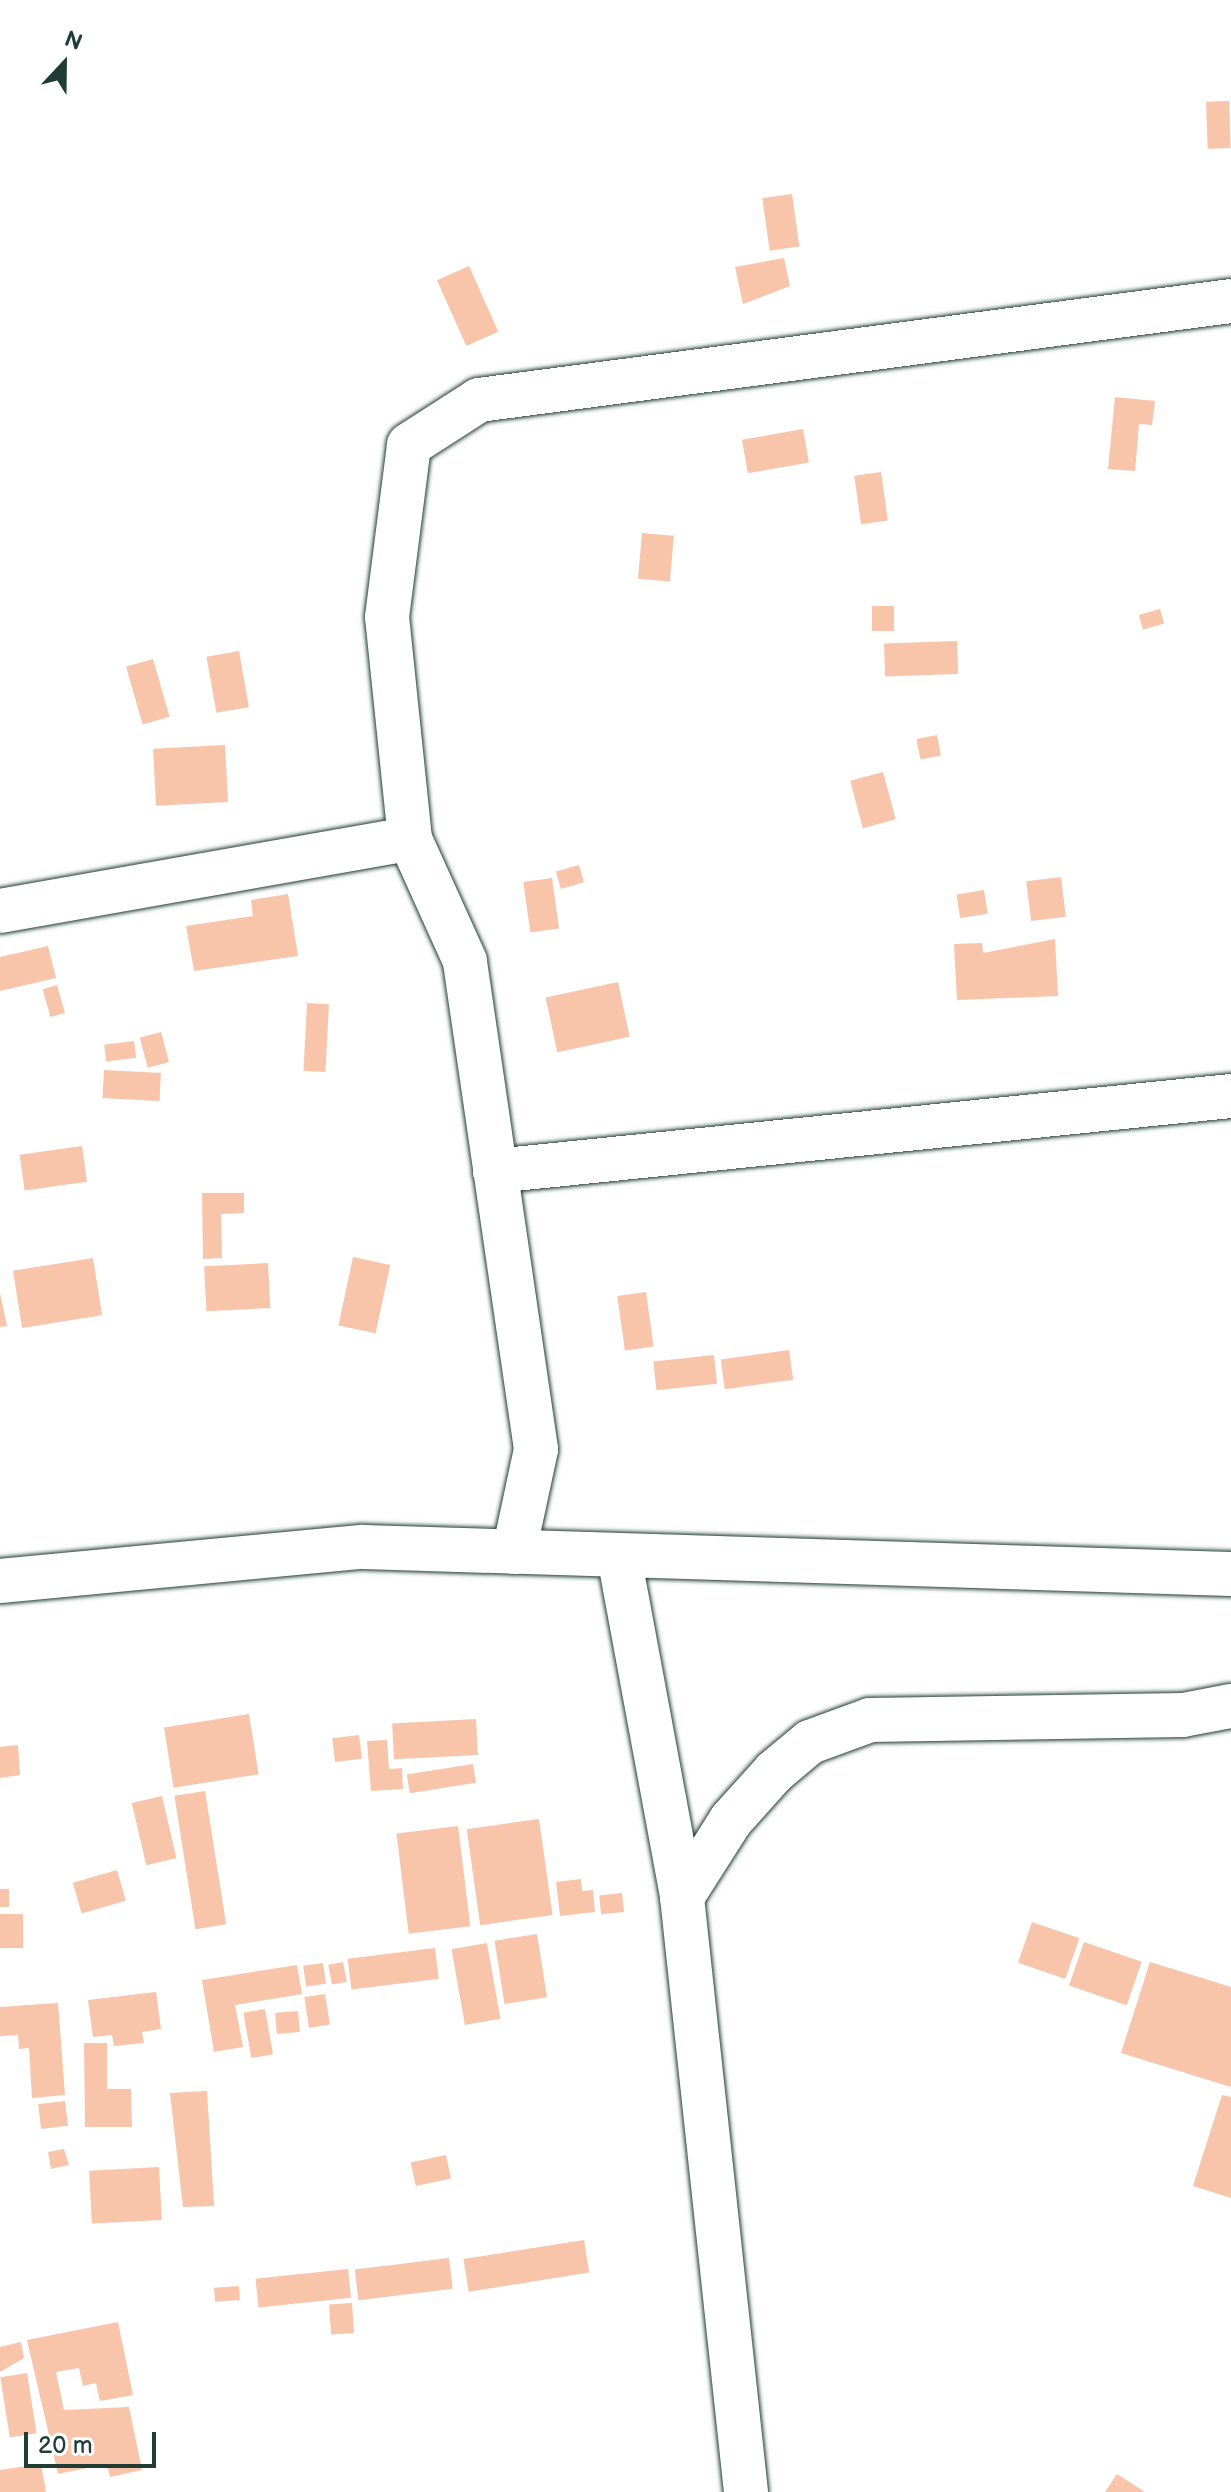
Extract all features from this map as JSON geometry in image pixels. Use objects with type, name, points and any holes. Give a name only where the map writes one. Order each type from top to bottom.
[{"type":"main road","points":[[514,1552],[536,1449],[465,961],[410,839],[387,617],[409,445],[479,400],[1231,301]]},
{"type":"main road","points":[[0,911],[410,839]]},
{"type":"main road","points":[[495,1171],[1231,1096]]},
{"type":"main road","points":[[0,1581],[363,1547],[1231,1574]]},
{"type":"main road","points":[[619,1556],[682,1897],[746,2492]]},
{"type":"main road","points":[[682,1897],[731,1820],[774,1772],[810,1742],[870,1720],[1183,1715],[1231,1706]]},
{"type":"building","points":[[1229,101],[1231,148],[1208,149],[1206,102]]},
{"type":"building","points":[[792,194],[799,246],[770,251],[762,198]]},
{"type":"building","points":[[784,258],[790,286],[743,304],[735,267]]},
{"type":"building","points":[[469,266],[498,332],[466,346],[437,280]]},
{"type":"building","points":[[1115,397],[1155,401],[1152,425],[1139,424],[1135,471],[1108,469]]},
{"type":"building","points":[[803,429],[809,462],[748,473],[742,440]]},
{"type":"building","points":[[881,472],[888,521],[861,524],[854,476]]},
{"type":"building","points":[[642,533],[674,536],[670,582],[638,579]]},
{"type":"building","points":[[872,606],[894,606],[894,631],[872,631]]},
{"type":"building","points":[[1160,609],[1164,623],[1143,629],[1139,615]]},
{"type":"building","points":[[957,641],[958,674],[885,677],[884,644]]},
{"type":"building","points":[[239,651],[249,707],[216,713],[207,657]]},
{"type":"building","points":[[153,659],[170,717],[143,724],[126,667]]},
{"type":"building","points":[[937,735],[941,756],[920,760],[916,739]]},
{"type":"building","points":[[225,745],[228,802],[156,806],[153,749]]},
{"type":"building","points":[[883,772],[896,819],[863,828],[850,781]]},
{"type":"building","points":[[579,865],[584,882],[561,889],[556,872]]},
{"type":"building","points":[[1061,877],[1066,917],[1031,921],[1026,881]]},
{"type":"building","points":[[552,878],[559,929],[530,933],[523,882]]},
{"type":"building","points":[[984,890],[988,914],[960,918],[956,894]]},
{"type":"building","points":[[288,894],[298,956],[194,971],[186,926],[253,916],[251,900]]},
{"type":"building","points":[[1055,939],[1058,996],[957,1000],[954,944],[982,943],[983,953]]},
{"type":"building","points":[[48,946],[56,978],[0,991],[0,957]]},
{"type":"building","points":[[618,982],[630,1037],[557,1052],[546,997]]},
{"type":"building","points":[[57,985],[65,1013],[51,1017],[43,989]]},
{"type":"building","points":[[307,1003],[329,1004],[325,1072],[303,1071]]},
{"type":"building","points":[[161,1032],[169,1062],[148,1068],[140,1038]]},
{"type":"building","points":[[134,1041],[136,1058],[106,1062],[104,1045]]},
{"type":"building","points":[[104,1070],[161,1073],[159,1101],[103,1098]]},
{"type":"building","points":[[82,1146],[87,1182],[25,1190],[20,1155]]},
{"type":"building","points":[[202,1193],[244,1193],[244,1213],[221,1214],[222,1258],[203,1259]]},
{"type":"building","points":[[353,1257],[390,1265],[376,1333],[338,1325]]},
{"type":"building","points":[[93,1258],[102,1315],[22,1328],[13,1271]]},
{"type":"building","points":[[268,1263],[270,1308],[206,1311],[204,1266]]},
{"type":"building","points":[[646,1292],[654,1346],[625,1351],[617,1296]]},
{"type":"building","points":[[0,1293],[7,1326],[0,1327]]},
{"type":"building","points":[[789,1350],[793,1380],[725,1389],[721,1360]]},
{"type":"building","points":[[714,1355],[717,1384],[656,1390],[653,1361]]},
{"type":"building","points":[[249,1714],[259,1774],[174,1788],[164,1727]]},
{"type":"building","points":[[476,1719],[478,1755],[394,1759],[392,1723]]},
{"type":"building","points":[[359,1735],[362,1759],[335,1762],[332,1738]]},
{"type":"building","points":[[387,1740],[389,1769],[402,1768],[403,1789],[371,1791],[367,1741]]},
{"type":"building","points":[[18,1745],[20,1775],[0,1778],[0,1747]]},
{"type":"building","points":[[473,1764],[476,1783],[410,1793],[407,1774]]},
{"type":"building","points":[[205,1791],[226,1924],[196,1929],[174,1796]]},
{"type":"building","points":[[162,1796],[176,1858],[146,1865],[132,1803]]},
{"type":"building","points":[[539,1819],[552,1915],[480,1925],[467,1829]]},
{"type":"building","points":[[458,1826],[470,1926],[409,1934],[396,1834]]},
{"type":"building","points":[[117,1870],[126,1901],[82,1913],[73,1883]]},
{"type":"building","points":[[581,1879],[582,1891],[593,1890],[595,1912],[560,1916],[556,1882]]},
{"type":"building","points":[[0,1889],[9,1889],[9,1907],[0,1907]]},
{"type":"building","points":[[622,1893],[624,1912],[601,1914],[599,1895]]},
{"type":"building","points":[[0,1914],[23,1914],[23,1948],[0,1948]]},
{"type":"building","points":[[1032,1922],[1079,1938],[1065,1979],[1018,1963]]},
{"type":"building","points":[[537,1934],[547,1997],[505,2004],[495,1941]]},
{"type":"building","points":[[1084,1942],[1142,1962],[1127,2005],[1069,1985]]},
{"type":"building","points":[[487,1943],[500,2019],[465,2025],[452,1949]]},
{"type":"building","points":[[435,1948],[439,1979],[351,1989],[348,1959]]},
{"type":"building","points":[[343,1962],[347,1982],[332,1984],[328,1965]]},
{"type":"building","points":[[1150,1962],[1231,1987],[1231,2087],[1121,2053]]},
{"type":"building","points":[[323,1963],[326,1984],[306,1987],[303,1966]]},
{"type":"building","points":[[297,1965],[302,1994],[235,2005],[243,2047],[214,2052],[202,1980]]},
{"type":"building","points":[[156,1992],[161,2029],[142,2032],[144,2043],[114,2046],[112,2035],[93,2037],[88,2000]]},
{"type":"building","points":[[325,1994],[330,2025],[309,2028],[304,1997]]},
{"type":"building","points":[[58,2003],[65,2095],[32,2098],[29,2048],[19,2049],[18,2035],[0,2036],[0,2007]]},
{"type":"building","points":[[265,2009],[273,2054],[251,2058],[243,2013]]},
{"type":"building","points":[[298,2011],[300,2032],[277,2034],[275,2013]]},
{"type":"building","points":[[84,2043],[107,2043],[107,2089],[131,2089],[132,2127],[85,2127]]},
{"type":"building","points":[[207,2091],[214,2206],[183,2207],[170,2093]]},
{"type":"building","points":[[1222,2095],[1231,2097],[1231,2198],[1193,2186]]},
{"type":"building","points":[[65,2101],[68,2126],[41,2129],[38,2104]]},
{"type":"building","points":[[64,2149],[69,2165],[51,2169],[48,2152]]},
{"type":"building","points":[[446,2155],[451,2178],[416,2186],[411,2162]]},
{"type":"building","points":[[159,2167],[162,2220],[92,2224],[89,2171]]},
{"type":"building","points":[[584,2240],[589,2273],[469,2292],[464,2259]]},
{"type":"building","points":[[449,2258],[453,2289],[358,2300],[355,2270]]},
{"type":"building","points":[[348,2269],[351,2298],[259,2308],[256,2279]]},
{"type":"building","points":[[239,2286],[240,2300],[215,2302],[214,2288]]},
{"type":"building","points":[[352,2303],[354,2333],[331,2335],[329,2305]]},
{"type":"building","points":[[118,2322],[133,2395],[100,2401],[96,2383],[83,2386],[79,2368],[56,2372],[64,2410],[129,2407],[142,2470],[110,2477],[107,2464],[58,2474],[27,2340]]},
{"type":"building","points":[[21,2342],[24,2358],[0,2372],[0,2347]]},
{"type":"building","points":[[27,2373],[37,2433],[10,2437],[0,2377]]},
{"type":"building","points":[[41,2464],[46,2492],[0,2492],[0,2470]]},
{"type":"building","points":[[1117,2474],[1145,2492],[1105,2492]]}]
